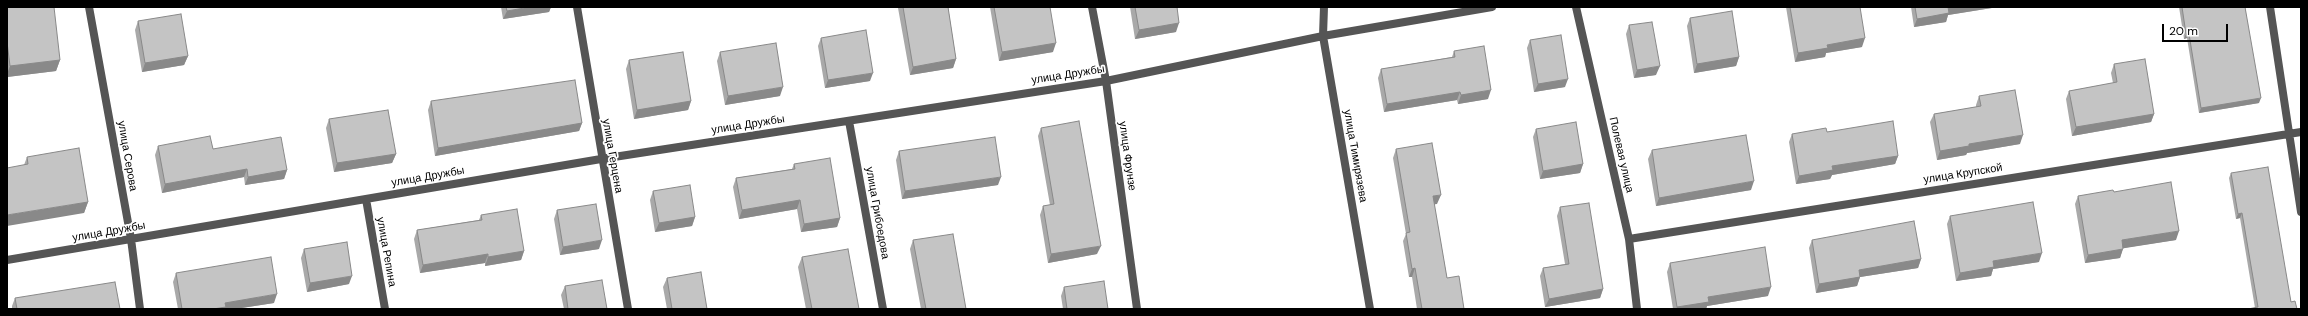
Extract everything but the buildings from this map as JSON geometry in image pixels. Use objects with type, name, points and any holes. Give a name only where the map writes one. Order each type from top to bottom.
[{"type":"street","name":"улица Серова","points":[[89,7],[131,239],[140,309]]},
{"type":"street","name":"улица Герцена","points":[[577,7],[601,159],[628,309]]},
{"type":"street","name":"улица Фрунзе","points":[[1092,7],[1106,81],[1137,309]]},
{"type":"street","name":"улица Тимирязева","points":[[1324,7],[1323,36],[1370,309]]},
{"type":"street","name":"улица Дружбы","points":[[7,260],[601,159],[1106,81],[1323,36],[1492,7]]},
{"type":"street","name":"Полевая улица","points":[[1576,7],[1629,240],[1637,309]]},
{"type":"street","points":[[2270,7],[2301,212]]},
{"type":"street","name":"улица Грибоедова","points":[[849,121],[883,309]]},
{"type":"street","name":"улица Крупской","points":[[1629,240],[2301,132]]},
{"type":"street","name":"улица Репина","points":[[366,199],[385,309]]}]
